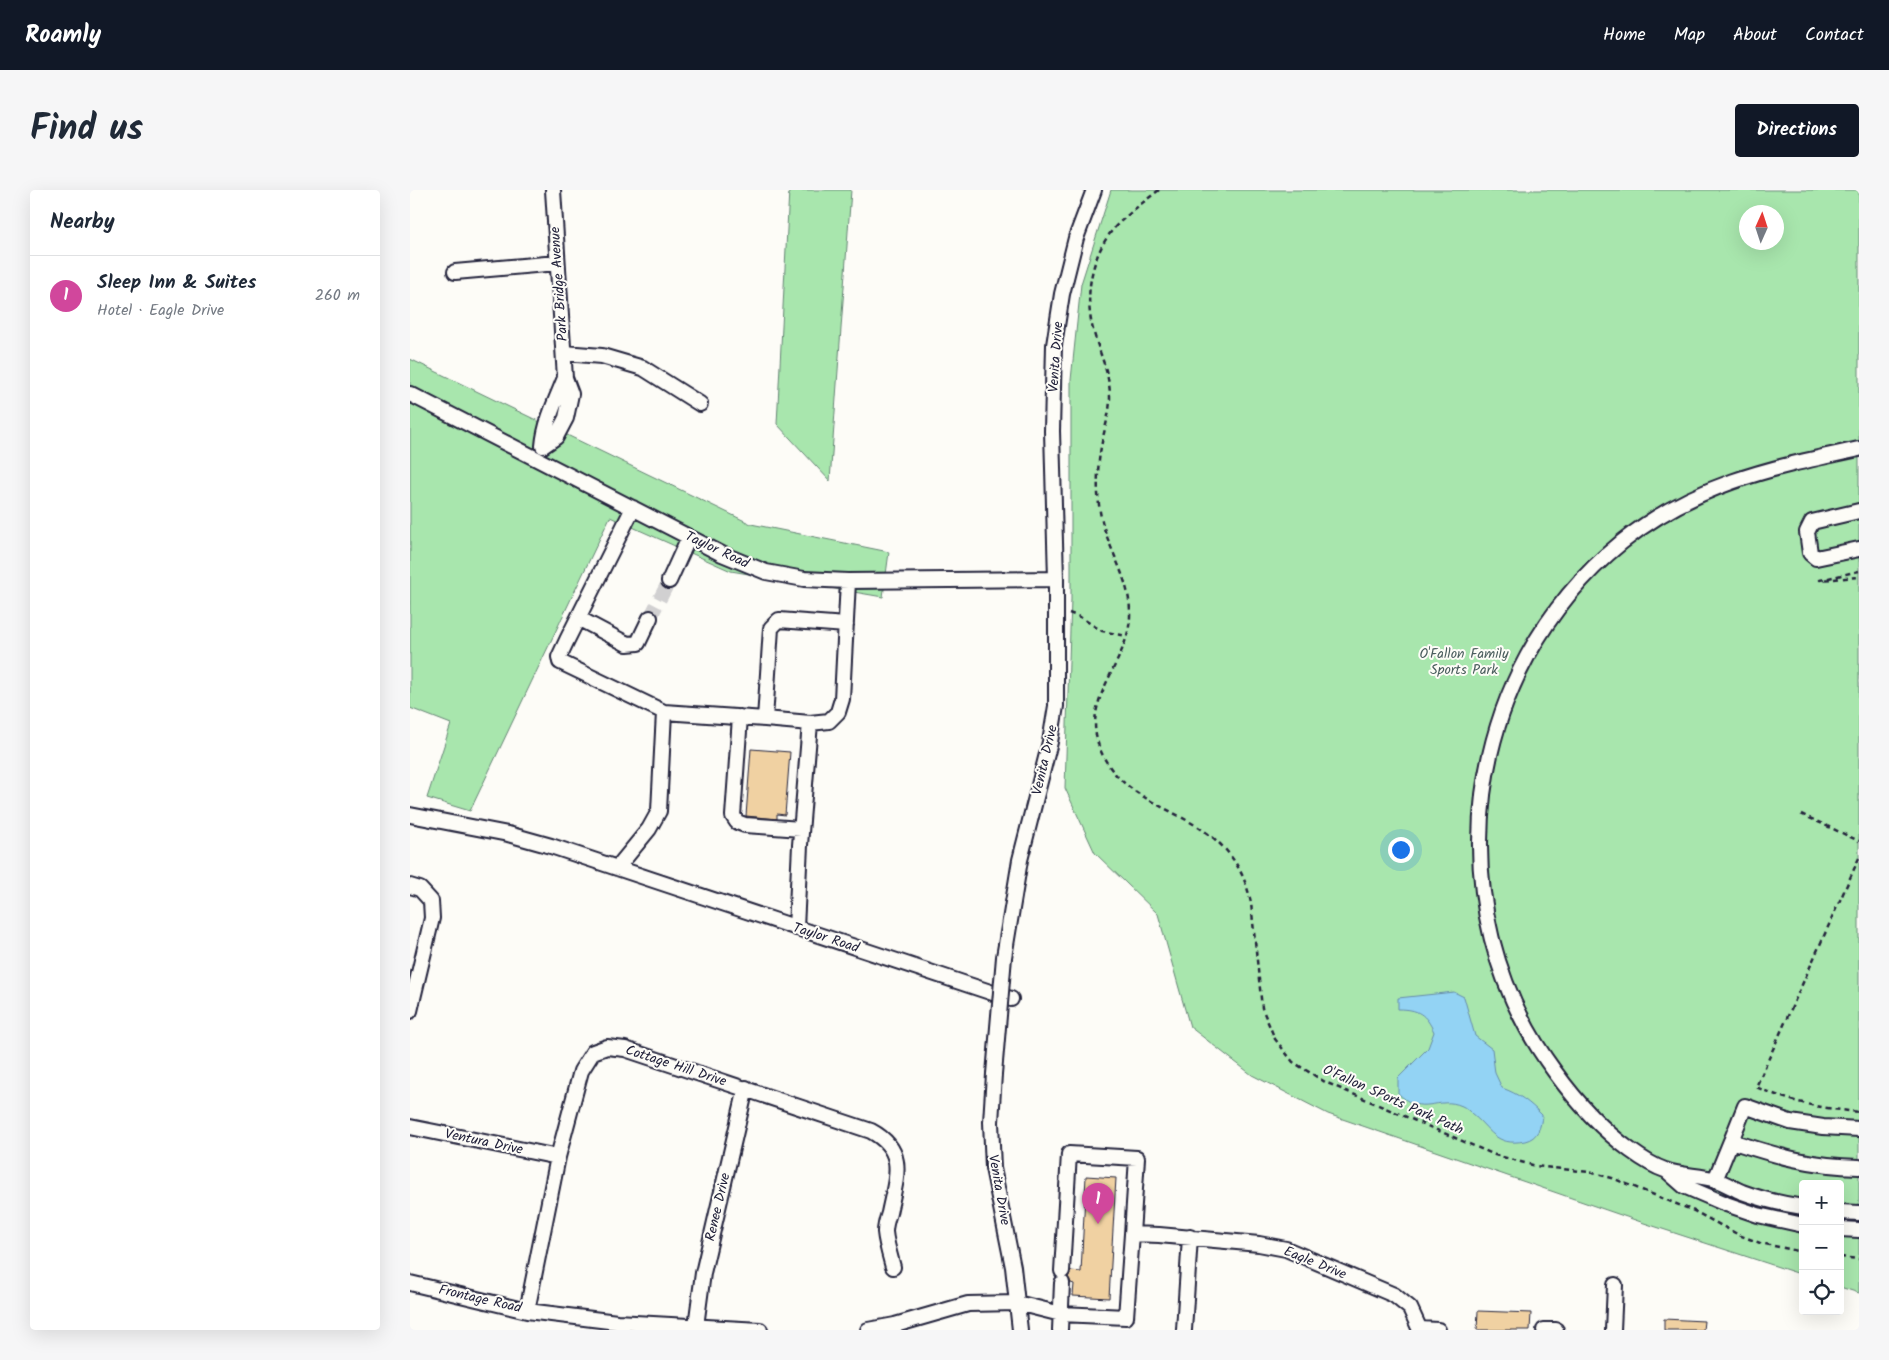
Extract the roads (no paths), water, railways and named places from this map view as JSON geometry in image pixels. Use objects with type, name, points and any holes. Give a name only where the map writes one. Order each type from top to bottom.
[{"type":"street","name":"Park Bridge Avenue","points":[[537,460],[543,446],[545,428],[565,378],[553,190]]},
{"type":"street","name":"Venita Drive","points":[[1020,1330],[1013,1266],[993,1168],[994,1074],[1004,957],[1018,869],[1050,742],[1056,706],[1056,579],[1052,431],[1054,345],[1062,294],[1076,238],[1094,190]]},
{"type":"street","points":[[455,272],[557,263]]},
{"type":"street","points":[[564,352],[602,356],[643,368],[700,404]]},
{"type":"street","name":"Taylor Road","points":[[410,394],[722,554],[766,572],[804,579],[848,581],[1056,579]]},
{"type":"street","points":[[1799,1224],[1758,1215],[1684,1186],[1666,1170],[1630,1150],[1610,1134],[1567,1088],[1548,1063],[1531,1037],[1512,1001],[1493,947],[1482,888],[1481,804],[1491,748],[1500,715],[1514,683],[1547,623],[1572,591],[1592,570],[1621,543],[1651,520],[1684,501],[1717,486],[1751,474],[1859,449]]},
{"type":"street","points":[[633,508],[559,657],[560,662],[664,712],[810,723],[829,721],[838,712],[842,699],[848,581]]},
{"type":"street","points":[[1859,511],[1812,522],[1807,532],[1810,553],[1816,558],[1859,550]]},
{"type":"street","points":[[669,581],[688,537]]},
{"type":"street","points":[[578,618],[627,644],[638,643],[650,618]]},
{"type":"street","points":[[765,719],[770,628],[774,623],[779,620],[846,625]]},
{"type":"street","points":[[616,868],[649,830],[659,811],[664,712]]},
{"type":"street","points":[[740,717],[733,816],[737,822],[745,825],[801,829]]},
{"type":"street","points":[[796,928],[801,829],[810,723]]},
{"type":"street","name":"Taylor Road","points":[[410,815],[508,834],[550,846],[1011,999]]},
{"type":"street","points":[[410,886],[420,889],[432,901],[432,918],[410,1011]]},
{"type":"street","name":"Cottage Hill Drive","points":[[527,1310],[558,1157],[581,1071],[593,1052],[608,1047],[625,1049],[746,1088],[871,1131],[881,1137],[891,1147],[896,1158],[897,1171],[885,1231],[893,1266]]},
{"type":"street","name":"Renee Drive","points":[[696,1326],[703,1273],[746,1088]]},
{"type":"street","points":[[1715,1180],[1745,1106],[1790,1122],[1823,1127],[1859,1129]]},
{"type":"street","name":"Ventura Drive","points":[[410,1127],[558,1157]]},
{"type":"street","points":[[1731,1142],[1783,1158],[1814,1164],[1859,1167]]},
{"type":"street","points":[[868,1330],[894,1327],[968,1304],[1018,1303],[1061,1314],[1126,1317],[1137,1158],[1069,1154],[1062,1277],[1061,1314],[1060,1330]]},
{"type":"street","points":[[1666,1170],[1715,1180],[1768,1200],[1799,1206]]},
{"type":"street","points":[[1844,1212],[1859,1213]]},
{"type":"street","points":[[1844,1229],[1859,1230]]},
{"type":"street","name":"Eagle Drive","points":[[1132,1234],[1190,1237],[1259,1244],[1286,1249],[1394,1296],[1410,1308],[1420,1330]]},
{"type":"street","points":[[1184,1330],[1190,1237]]},
{"type":"street","name":"Frontage Road","points":[[410,1283],[527,1310],[618,1322],[760,1330]]},
{"type":"street","points":[[1613,1330],[1615,1285]]},
{"type":"street","points":[[1420,1330],[1438,1330]]},
{"type":"water","points":[[1454,992],[1464,997],[1475,1036],[1492,1049],[1495,1073],[1502,1088],[1524,1099],[1542,1115],[1541,1124],[1536,1135],[1529,1140],[1515,1142],[1500,1139],[1467,1109],[1453,1103],[1415,1104],[1398,1093],[1398,1078],[1428,1048],[1434,1032],[1428,1021],[1420,1014],[1411,1010],[1398,1009],[1398,998]]},
{"type":"tunnel","points":[[650,618],[669,581]]},
{"type":"place","name":"Sleep Inn & Suites","points":[[1098,1224]]},
{"type":"park label","name":"O'Fallon Family Sports Park","points":[[1464,662]]}]
